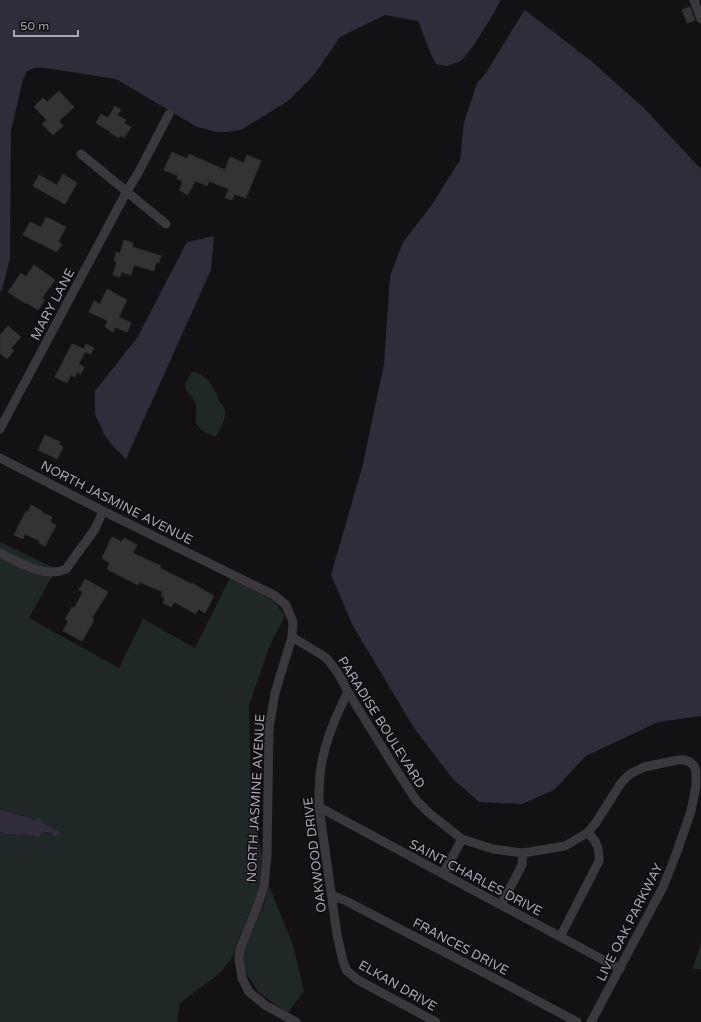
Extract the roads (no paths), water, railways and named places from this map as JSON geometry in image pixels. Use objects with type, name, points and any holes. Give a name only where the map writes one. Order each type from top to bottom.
[{"type":"street","points":[[694,0],[701,19]]},
{"type":"street","name":"MARY LANE","points":[[0,429],[169,114]]},
{"type":"street","points":[[81,154],[166,224]]},
{"type":"street","name":"NORTH JASMINE AVENUE","points":[[0,458],[103,511],[274,595],[286,605],[293,622],[292,637],[275,693],[269,729],[267,855],[264,886],[240,949],[239,966],[242,978],[249,992],[265,1005],[296,1022]]},
{"type":"street","points":[[0,553],[24,565],[44,572],[59,572],[66,569],[95,529],[103,511]]},
{"type":"street","name":"PARADISE BOULEVARD","points":[[292,637],[315,650],[328,660],[342,680],[416,800],[429,813],[462,839],[493,849],[523,853],[565,846],[587,833],[595,824],[621,783],[630,774],[644,767],[678,760],[690,762]]},
{"type":"street","name":"OAKWOOD DRIVE","points":[[347,971],[337,935],[319,807],[320,776],[323,758],[336,716],[348,692]]},
{"type":"street","name":"LIVE OAK PARKWAY","points":[[591,1022],[663,887],[675,857],[691,811],[696,786],[696,771],[690,762]]},
{"type":"street","name":"SAINT CHARLES DRIVE","points":[[319,807],[620,969]]},
{"type":"street","points":[[560,937],[599,861],[599,851],[596,843],[593,837],[587,833]]},
{"type":"street","points":[[443,874],[462,839]]},
{"type":"street","points":[[501,905],[522,865],[523,853]]},
{"type":"street","name":"FRANCES DRIVE","points":[[332,895],[499,980],[577,1022]]},
{"type":"street","name":"ELKAN DRIVE","points":[[347,971],[358,980],[436,1022]]}]
